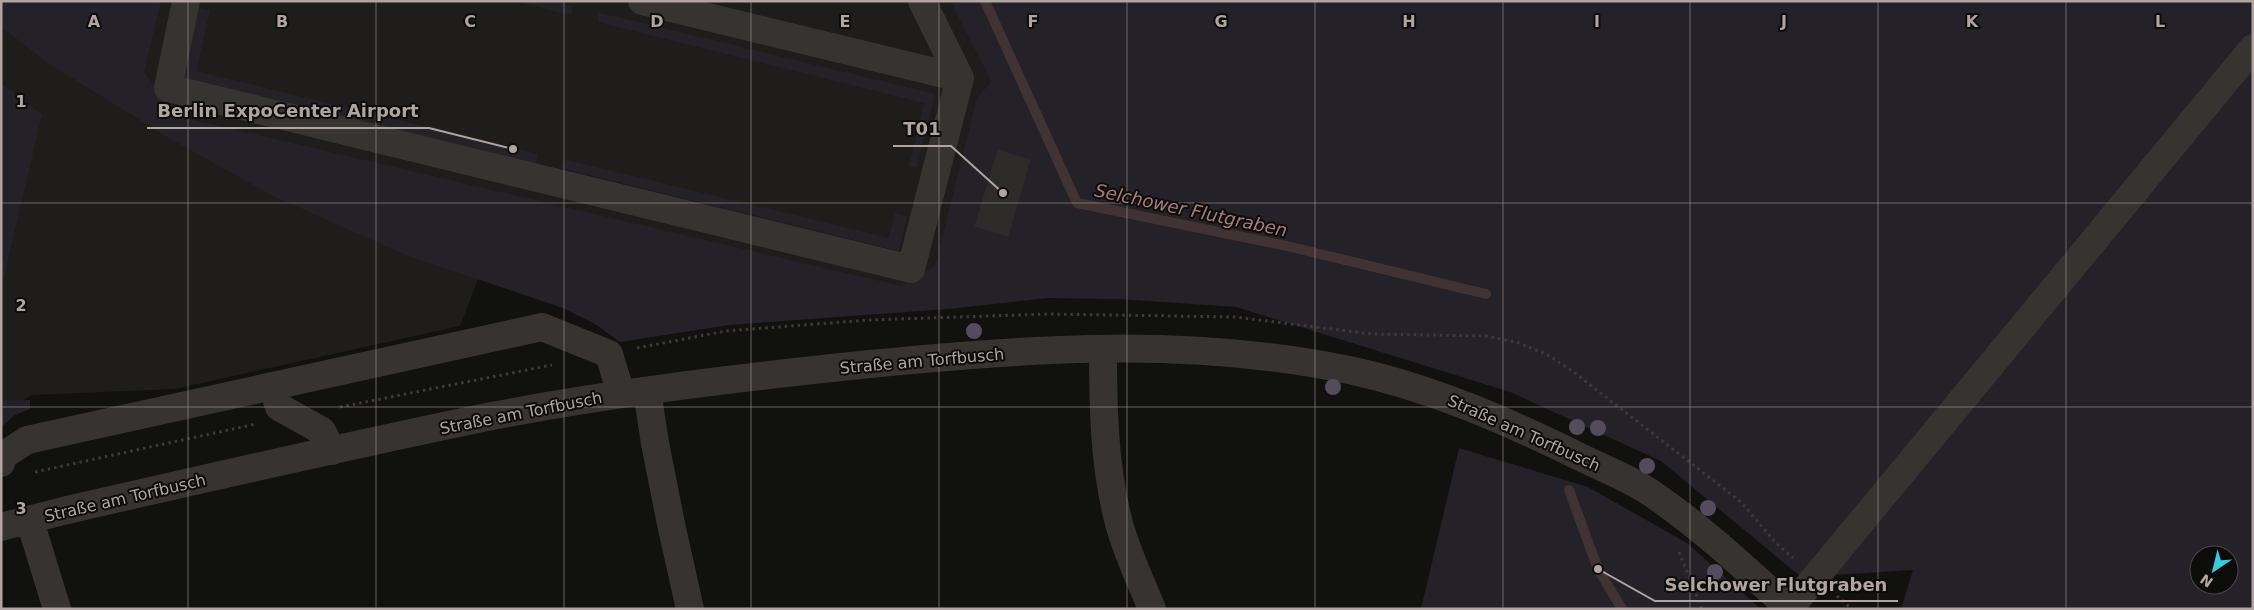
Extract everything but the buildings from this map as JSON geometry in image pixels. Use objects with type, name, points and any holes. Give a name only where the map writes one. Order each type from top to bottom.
[{"type":"street","points":[[186,1],[168,88],[911,269],[960,78],[922,1]]},
{"type":"street","points":[[642,1],[960,78]]},
{"type":"street","points":[[1790,609],[2253,48]]},
{"type":"street","points":[[1,463],[4,455],[27,440],[542,327],[609,354],[634,392],[667,506],[690,609]]},
{"type":"street","points":[[1103,348],[1106,449],[1119,525],[1128,554],[1152,609]]},
{"type":"street","name":"Straße am Torfbusch","points":[[1,527],[30,521],[66,510],[494,416],[634,392],[780,373],[929,358],[1103,348],[1218,350],[1296,360],[1352,371],[1405,385],[1458,403],[1523,429],[1646,490],[1706,534],[1790,609]]},
{"type":"street","points":[[272,386],[279,407],[322,431],[332,451]]},
{"type":"street","points":[[30,521],[57,609]]},
{"type":"shaded area","points":[[1,1],[950,1],[1059,216],[1118,299],[1048,298],[948,309],[484,263],[460,326],[175,389],[31,395],[1,414]]},
{"type":"shaded area","points":[[1,1],[161,1],[144,72],[177,116],[901,286],[935,266],[977,98],[991,82],[950,1],[2253,1],[2253,609],[1901,609],[1913,570],[1801,577],[1661,461],[1510,392],[1236,307],[1118,299],[1048,298],[948,309],[729,325],[620,342],[595,324],[563,308],[406,255],[273,196],[169,138],[51,65],[1,27]]},
{"type":"shaded area","points":[[515,1],[556,1],[573,6],[571,15]]},
{"type":"shaded area","points":[[197,8],[210,11],[196,71],[538,154],[535,165],[180,79]]},
{"type":"shaded area","points":[[597,12],[935,94],[917,168],[909,166],[924,103],[598,22]]},
{"type":"shaded area","points":[[1,83],[42,115],[1,288]]},
{"type":"shaded area","points":[[563,159],[889,238],[895,213],[907,216],[899,251],[561,168]]},
{"type":"shaded area","points":[[30,400],[30,409],[15,415],[1,427],[1,401]]},
{"type":"shaded area","points":[[1459,448],[1588,487],[1687,543],[1761,609],[1421,609]]},
{"type":"waterway","name":"Selchower Flutgraben","points":[[985,1],[1077,203],[1287,246],[1486,294]]},
{"type":"waterway","name":"Selchower Flutgraben","points":[[1569,490],[1598,569],[1622,609]]},
{"type":"place","name":"Berlin ExpoCenter Airport","points":[[513,149]]},
{"type":"place","name":"T01","points":[[1003,193]]},
{"type":"place","name":"Selchower Flutgraben","points":[[1598,569]]}]
